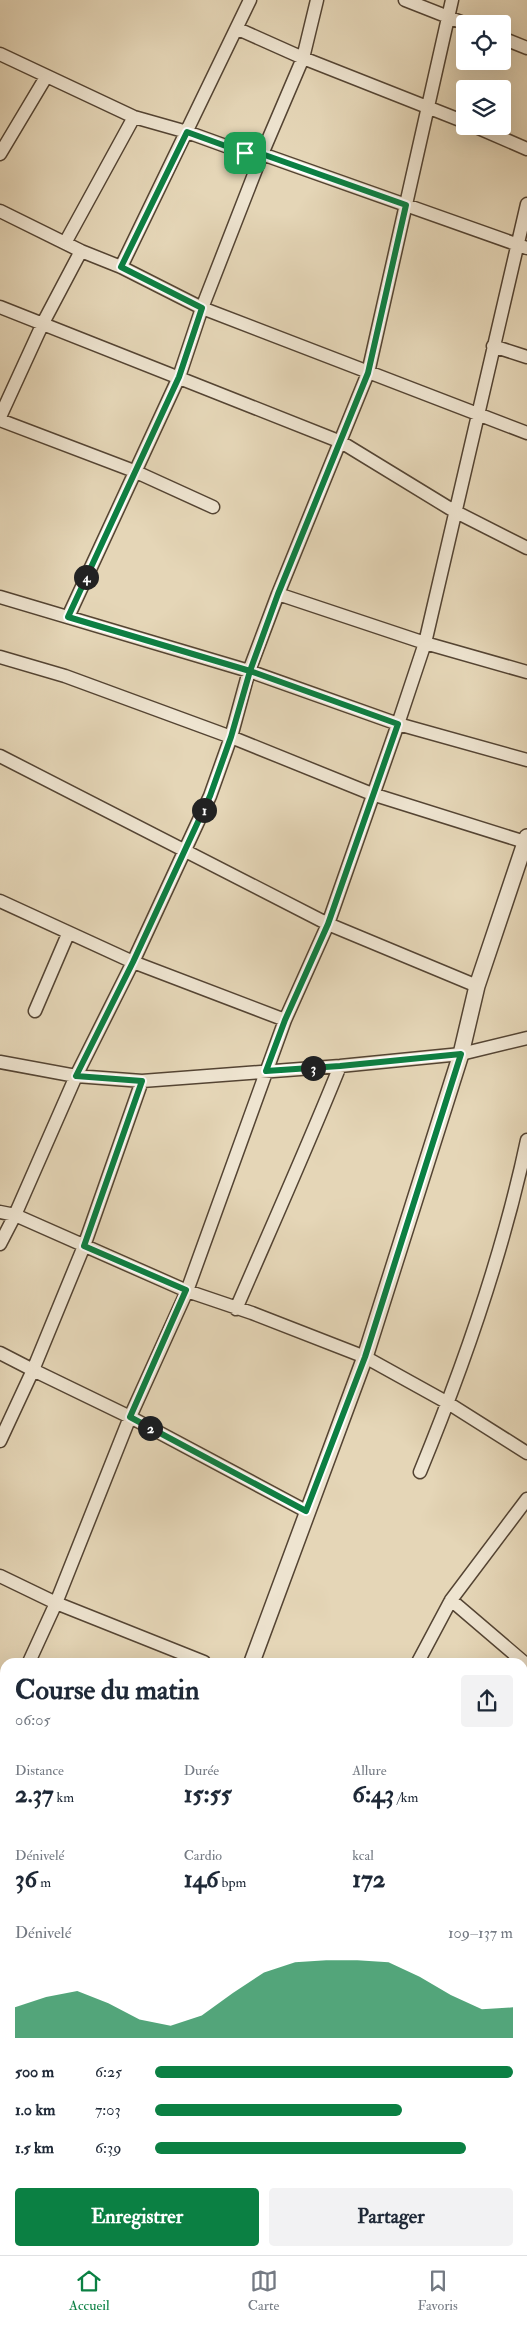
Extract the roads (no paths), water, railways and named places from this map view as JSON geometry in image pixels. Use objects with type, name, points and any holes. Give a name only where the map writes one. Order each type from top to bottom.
[{"type":"street","points":[[68,617],[179,377],[202,308],[262,154],[303,58],[317,0]]},
{"type":"street","points":[[405,0],[456,20]]},
{"type":"street","points":[[0,1244],[15,1215],[76,1076],[133,962],[210,796],[231,737],[250,671],[278,594],[368,373],[452,0]]},
{"type":"street","points":[[121,267],[238,29],[248,1]]},
{"type":"street","points":[[238,29],[303,58],[456,118]]},
{"type":"street","points":[[511,42],[527,48]]},
{"type":"street","points":[[0,54],[134,117],[187,132],[237,150],[262,154],[522,247]]},
{"type":"street","points":[[0,154],[46,77]]},
{"type":"street","points":[[65,243],[134,117]]},
{"type":"street","points":[[495,135],[527,149]]},
{"type":"street","points":[[31,1658],[56,1603],[130,1417],[186,1290],[285,1020],[328,924],[398,724],[425,643],[493,346],[522,247],[527,204]]},
{"type":"street","points":[[0,211],[81,251],[121,267],[202,308],[368,373],[478,412],[527,432]]},
{"type":"street","points":[[81,251],[43,323],[0,419],[134,471],[213,507]]},
{"type":"street","points":[[0,307],[340,442],[454,511],[527,548]]},
{"type":"street","points":[[493,346],[527,357]]},
{"type":"street","points":[[278,594],[425,643],[527,672]]},
{"type":"street","points":[[0,597],[250,671],[398,724],[527,760]]},
{"type":"street","points":[[0,657],[64,676],[231,737],[372,794],[526,839],[477,986],[461,1054],[365,1357],[306,1511],[253,1658]]},
{"type":"street","points":[[0,756],[328,924],[477,986]]},
{"type":"street","points":[[0,901],[68,934],[133,962],[285,1020]]},
{"type":"street","points":[[35,1012],[68,934]]},
{"type":"street","points":[[0,1062],[76,1076],[142,1081],[340,1066],[461,1054],[527,1038]]},
{"type":"street","points":[[236,1309],[276,1213],[312,1136],[340,1066]]},
{"type":"street","points":[[0,1441],[33,1370],[84,1246],[142,1081]]},
{"type":"street","points":[[420,1472],[448,1403],[522,1186],[527,1140]]},
{"type":"street","points":[[0,1212],[15,1215],[186,1290],[252,1313],[365,1357],[448,1403],[527,1453]]},
{"type":"street","points":[[0,1353],[130,1417],[306,1511]]},
{"type":"street","points":[[420,1658],[451,1600],[527,1499]]},
{"type":"street","points":[[0,1576],[56,1603],[194,1658]]},
{"type":"street","points":[[451,1600],[519,1658]]}]
